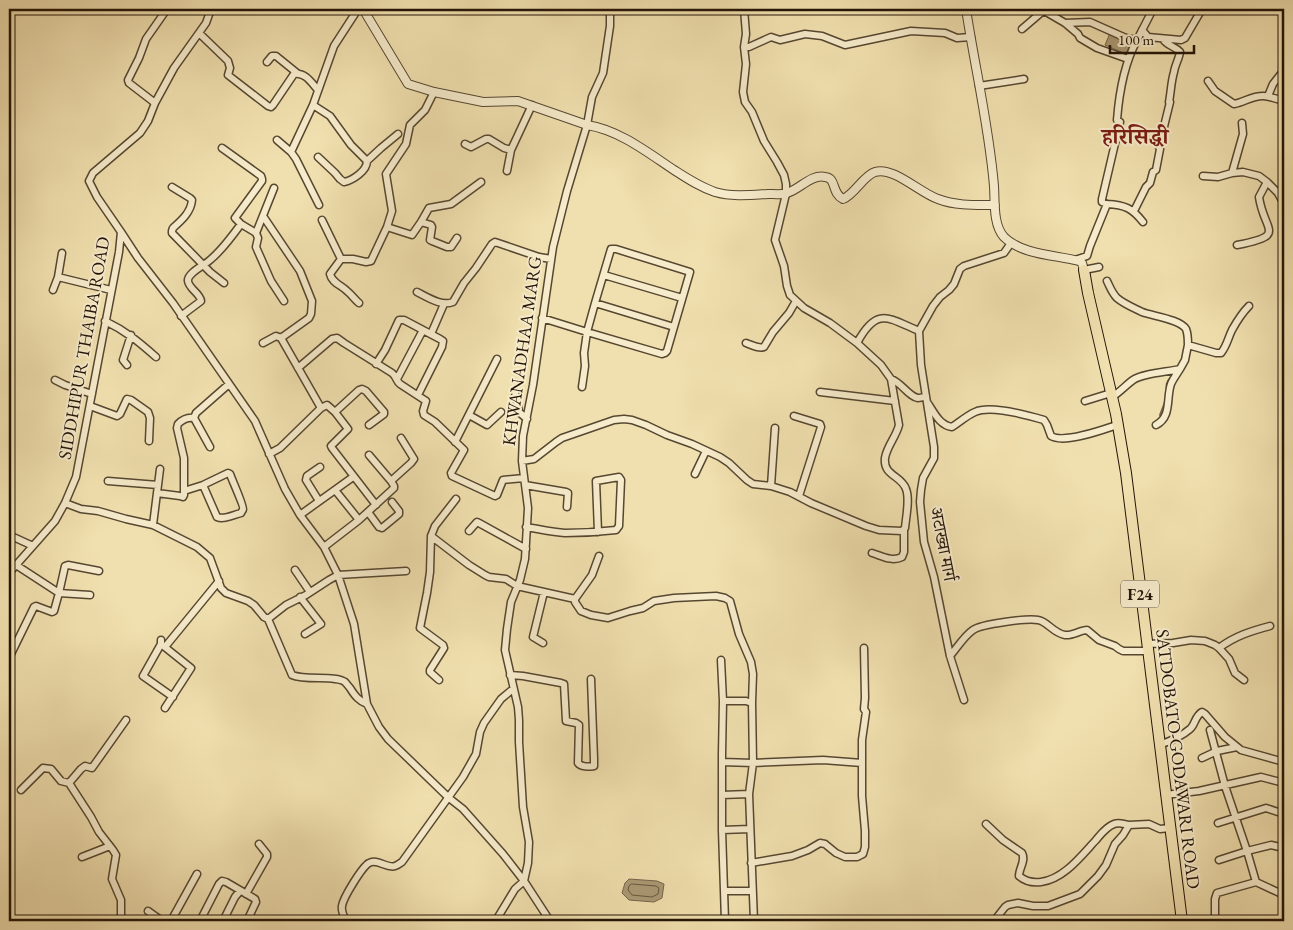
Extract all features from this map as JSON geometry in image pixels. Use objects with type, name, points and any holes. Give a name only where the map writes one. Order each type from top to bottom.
[{"type":"main road","name":"SATDOBATO-GODAWARI ROAD","points":[[1084,270],[1116,414],[1126,473],[1182,921]]},
{"type":"street","points":[[155,103],[129,83],[128,80],[146,39],[167,9]]},
{"type":"street","name":"SIDDHIPUR THAIBA ROAD","points":[[9,573],[55,521],[76,477],[119,252],[121,232],[97,197],[89,181],[93,173],[140,133],[148,121],[155,103],[174,68],[206,23],[211,9]]},
{"type":"street","points":[[291,152],[313,105],[334,46],[358,9]]},
{"type":"street","points":[[363,9],[408,84],[434,92],[483,102],[518,101],[612,132],[693,183],[716,192],[742,196],[786,194],[811,180],[823,176],[828,177],[832,181],[836,194],[840,198],[845,198],[873,172],[882,171],[893,174],[937,199],[961,205],[996,205]]},
{"type":"street","name":"KHWANADHAA MARG","points":[[524,881],[528,863],[529,842],[522,807],[518,707],[505,650],[511,602],[525,559],[526,549],[528,508],[522,461],[523,436],[533,385],[551,259],[567,191],[587,125],[592,97],[603,73],[610,26],[610,9]]},
{"type":"street","points":[[744,9],[746,64],[743,92],[745,102],[752,112],[764,141],[784,175],[786,194],[776,240],[790,295],[804,308],[857,342],[881,365],[891,378],[897,381],[911,395],[915,398],[926,399],[945,426],[952,427],[976,411],[988,409],[1044,420],[1051,436],[1056,439],[1097,432],[1117,425]]},
{"type":"street","points":[[966,9],[992,163],[997,220],[1000,231],[1011,243],[1030,251],[1080,261],[1084,270],[1099,267]]},
{"type":"street","points":[[1143,222],[1134,211],[1117,204],[1107,204],[1102,202],[1102,199],[1120,122],[1117,120],[1118,110],[1128,60],[1154,9]]},
{"type":"street","points":[[1142,30],[1148,37],[1181,40],[1185,38],[1202,9]]},
{"type":"street","points":[[1022,29],[1042,10],[1064,23],[1078,34],[1080,38],[1097,48],[1128,60]]},
{"type":"street","points":[[1064,23],[1090,22],[1126,38],[1137,40]]},
{"type":"street","points":[[744,47],[749,47],[771,36],[780,40],[805,34],[822,36],[845,45],[911,31],[945,33],[957,38],[970,37]]},
{"type":"street","points":[[199,33],[228,61],[230,68],[228,75],[271,107],[294,74],[297,73]]},
{"type":"street","points":[[1134,211],[1146,186],[1150,183],[1153,172],[1158,164],[1160,142],[1170,102],[1171,86],[1180,52],[1163,39]]},
{"type":"street","points":[[267,62],[272,56],[276,56],[297,73],[305,76],[318,90]]},
{"type":"street","points":[[1268,96],[1273,84],[1284,70]]},
{"type":"street","points":[[979,86],[1024,79]]},
{"type":"street","points":[[1208,82],[1216,91],[1234,104],[1247,98],[1260,96],[1284,100]]},
{"type":"street","points":[[341,259],[371,261],[387,227],[392,211],[386,174],[406,144],[410,125],[425,110],[434,92]]},
{"type":"street","points":[[313,105],[330,116],[351,145],[367,161]]},
{"type":"street","points":[[507,171],[511,150],[532,105]]},
{"type":"street","points":[[1232,173],[1243,134],[1242,123]]},
{"type":"street","points":[[318,157],[340,180],[347,182],[366,169],[367,161],[398,134]]},
{"type":"street","points":[[465,144],[471,147],[489,139],[511,150]]},
{"type":"street","points":[[277,140],[291,152],[319,205]]},
{"type":"street","points":[[222,148],[262,179],[235,218],[256,233],[258,238],[256,247],[271,281],[284,301]]},
{"type":"street","points":[[1203,176],[1218,177],[1232,173],[1259,176],[1278,193],[1284,204]]},
{"type":"street","points":[[387,227],[412,235],[429,208],[451,204],[481,182]]},
{"type":"street","points":[[1237,245],[1262,239],[1270,233],[1269,224],[1263,214],[1259,197],[1267,182]]},
{"type":"street","points":[[172,187],[192,200],[188,213],[173,228],[172,233],[210,272],[224,283]]},
{"type":"street","points":[[256,233],[274,188]]},
{"type":"street","points":[[1075,260],[1087,256],[1107,204]]},
{"type":"street","points":[[263,216],[300,271],[312,301],[309,318],[281,338]]},
{"type":"street","points":[[322,220],[341,259]]},
{"type":"street","points":[[421,222],[431,225],[430,240],[432,241],[450,247],[457,238]]},
{"type":"street","points":[[181,316],[201,301],[188,281],[192,274],[210,261],[241,224]]},
{"type":"street","points":[[121,232],[255,421],[285,489],[300,515],[324,547],[338,576],[354,624],[367,704],[376,722],[388,739],[448,798],[463,809],[503,854],[524,881],[550,921]]},
{"type":"street","points":[[417,292],[444,304],[450,304],[495,242],[539,257],[551,259]]},
{"type":"street","points":[[857,342],[873,321],[880,319],[896,320],[919,331],[933,306],[954,284],[960,269],[1004,252],[1011,243]]},
{"type":"street","points":[[542,318],[587,332],[662,354],[667,351],[690,272],[616,249],[611,250],[587,332],[582,387]]},
{"type":"street","points":[[53,290],[58,277],[62,253]]},
{"type":"street","points":[[341,259],[331,271],[330,277],[332,281],[347,291],[359,304]]},
{"type":"street","points":[[604,275],[682,298]]},
{"type":"street","points":[[58,277],[111,290]]},
{"type":"street","points":[[1107,281],[1111,291],[1126,304],[1143,312],[1177,323],[1183,326],[1186,331],[1188,345],[1185,360],[1171,384],[1168,408],[1164,419],[1156,425]]},
{"type":"street","points":[[746,342],[753,346],[764,347],[796,301]]},
{"type":"street","points":[[595,303],[674,327]]},
{"type":"street","points":[[431,334],[444,304]]},
{"type":"street","points":[[1188,345],[1221,353],[1239,318],[1249,306]]},
{"type":"street","points":[[376,364],[399,320],[404,320],[440,339],[443,343],[418,395]]},
{"type":"street","points":[[105,321],[131,335],[156,357]]},
{"type":"street","points":[[398,379],[422,330]]},
{"type":"street","name":"अटाख्वा मार्ग","points":[[919,331],[921,365],[934,447],[934,458],[923,478],[920,502],[924,542],[934,577],[950,656],[964,700]]},
{"type":"street","points":[[127,365],[124,362],[124,357],[131,335]]},
{"type":"street","points":[[263,343],[276,336],[281,338],[321,408]]},
{"type":"street","points":[[298,368],[335,337],[392,373],[400,384],[426,400],[423,410],[424,415],[436,422],[464,450],[451,473],[452,476],[495,496],[503,480],[524,478]]},
{"type":"street","points":[[455,442],[497,359]]},
{"type":"street","points":[[1085,401],[1118,394],[1139,376],[1180,370]]},
{"type":"street","points":[[872,553],[898,559],[902,557],[904,552],[907,493],[899,480],[889,473],[885,458],[899,425],[891,378]]},
{"type":"street","points":[[56,380],[92,394]]},
{"type":"street","points":[[194,418],[196,413],[229,384]]},
{"type":"street","points":[[335,412],[362,389],[366,391],[384,412],[384,414],[369,425]]},
{"type":"street","points":[[75,405],[78,390]]},
{"type":"street","points":[[515,392],[519,412],[527,419]]},
{"type":"street","points":[[820,392],[895,401]]},
{"type":"street","points":[[90,406],[117,416],[127,400],[131,400],[148,412],[150,418],[149,441]]},
{"type":"street","points":[[269,454],[280,448],[321,408],[327,405],[335,412],[348,430],[331,446],[376,505]]},
{"type":"street","points":[[469,415],[487,425],[501,412]]},
{"type":"street","points":[[794,416],[820,424],[821,427],[799,496]]},
{"type":"street","points":[[194,418],[210,447]]},
{"type":"street","points":[[157,493],[183,496],[184,458],[177,428],[178,424],[187,419],[194,418]]},
{"type":"street","points":[[522,461],[534,459],[562,438],[614,420],[632,420],[720,457],[753,484],[771,486],[790,492],[879,530],[904,530]]},
{"type":"street","points":[[771,486],[775,428]]},
{"type":"street","points":[[391,481],[414,459],[400,438]]},
{"type":"street","points":[[695,474],[706,451]]},
{"type":"street","points":[[324,547],[359,520],[394,488],[391,481],[369,456]]},
{"type":"street","points":[[319,501],[306,480],[307,476],[320,467]]},
{"type":"street","points":[[153,525],[160,469]]},
{"type":"street","points":[[184,491],[230,474],[244,508],[243,511],[224,518],[217,517],[203,485]]},
{"type":"street","points":[[300,515],[353,477]]},
{"type":"street","points":[[526,527],[564,532],[598,532],[616,530],[620,526],[621,480],[619,477],[597,480],[596,482],[598,532]]},
{"type":"street","points":[[108,481],[158,485]]},
{"type":"street","points":[[525,486],[568,493],[566,507]]},
{"type":"street","points":[[336,490],[359,520]]},
{"type":"street","points":[[439,680],[430,670],[444,645],[420,628],[430,572],[431,536],[435,526],[456,499]]},
{"type":"street","points":[[368,512],[379,527],[382,528],[399,514],[399,511],[392,502]]},
{"type":"street","points":[[907,502],[920,502]]},
{"type":"street","points":[[64,503],[81,509],[98,511],[153,525],[197,547],[210,558],[222,588],[226,593],[248,601],[268,619],[292,675],[336,679],[344,682],[354,696],[367,704]]},
{"type":"street","points":[[469,531],[477,522],[526,549]]},
{"type":"street","points":[[9,535],[33,546]]},
{"type":"street","points":[[431,536],[469,565],[489,577],[506,579],[517,586],[575,599]]},
{"type":"street","points":[[575,599],[592,575],[599,556]]},
{"type":"street","points":[[9,658],[34,607],[53,612],[64,566],[68,564],[99,571]]},
{"type":"street","points":[[16,565],[59,593],[90,595]]},
{"type":"street","points":[[295,570],[310,592]]},
{"type":"street","points":[[268,619],[286,605],[338,576],[406,570]]},
{"type":"street","points":[[173,697],[143,676],[162,644],[219,581]]},
{"type":"street","points":[[543,643],[534,639],[533,635],[544,592]]},
{"type":"street","points":[[575,599],[581,611],[608,618],[643,608],[654,601],[692,596],[716,596],[730,601],[739,634],[750,656],[753,674],[753,763],[749,794],[754,921]]},
{"type":"street","points":[[300,597],[321,624],[306,634]]},
{"type":"street","points":[[950,656],[964,638],[973,630],[982,626],[1040,620],[1058,633],[1067,636],[1087,630],[1099,640],[1123,651],[1191,640],[1206,641],[1218,648],[1229,659],[1235,673],[1244,680]]},
{"type":"street","points":[[1218,648],[1244,633],[1270,626]]},
{"type":"street","points":[[162,644],[191,668],[166,708]]},
{"type":"street","points":[[751,863],[792,856],[820,843],[845,856],[863,854],[865,831],[862,763],[863,727],[866,718],[864,708],[864,648]]},
{"type":"street","points":[[721,660],[723,701],[722,830],[725,921]]},
{"type":"street","points":[[510,675],[564,684],[566,721],[578,725],[578,763],[582,766],[594,766],[591,679]]},
{"type":"street","points":[[346,921],[342,907],[360,872],[369,862],[395,866],[402,862],[463,777],[476,754],[480,732],[484,723],[501,699],[513,688]]},
{"type":"street","points":[[723,701],[746,701],[752,703]]},
{"type":"street","points":[[1159,745],[1169,742],[1190,729],[1202,712],[1224,737],[1241,750],[1284,762]]},
{"type":"street","points":[[69,783],[85,766],[92,768],[126,720]]},
{"type":"street","points":[[1210,730],[1225,786],[1256,882]]},
{"type":"street","points":[[1202,758],[1216,751],[1237,747]]},
{"type":"street","points":[[722,762],[753,763],[823,760],[862,763]]},
{"type":"street","points":[[21,790],[43,768],[51,769],[62,781],[69,783],[91,817],[98,832],[116,855],[112,879],[121,900],[121,921]]},
{"type":"street","points":[[1165,795],[1199,791],[1261,777],[1284,783]]},
{"type":"street","points":[[722,795],[749,794]]},
{"type":"street","points":[[1218,823],[1266,808],[1284,814]]},
{"type":"street","points":[[986,824],[1003,840],[1022,853],[1024,860],[1019,876],[1026,881],[1034,882],[1047,881],[1060,874],[1074,863],[1108,827],[1116,823],[1129,825],[1149,824],[1160,829],[1170,828]]},
{"type":"street","points":[[994,921],[1008,905],[1018,903],[1048,906],[1080,894],[1106,865],[1113,847],[1123,836],[1129,825]]},
{"type":"street","points":[[722,830],[750,828]]},
{"type":"street","points":[[224,921],[235,897],[243,892],[268,856],[259,844]]},
{"type":"street","points":[[1219,860],[1271,845],[1284,848]]},
{"type":"street","points":[[82,857],[110,846]]},
{"type":"street","points":[[171,921],[196,874]]},
{"type":"street","points":[[200,921],[222,881],[243,892],[256,902],[247,921]]},
{"type":"street","points":[[496,921],[515,889],[524,881]]},
{"type":"street","points":[[1215,921],[1215,899],[1217,893],[1256,882],[1284,895]]},
{"type":"street","points":[[724,891],[752,890]]},
{"type":"street","points":[[148,911],[162,921]]},
{"type":"water","points":[[1110,33],[1131,42],[1126,54],[1105,45]]},
{"type":"water","points":[[629,879],[657,881],[664,884],[662,898],[654,902],[629,900],[622,893],[625,883]]},
{"type":"waterway","points":[[1168,391],[1166,385],[1172,376]]},
{"type":"waterway","points":[[1160,415],[1165,402]]},
{"type":"district","name":"हरिसिद्धी","points":[[1135,136]]}]
